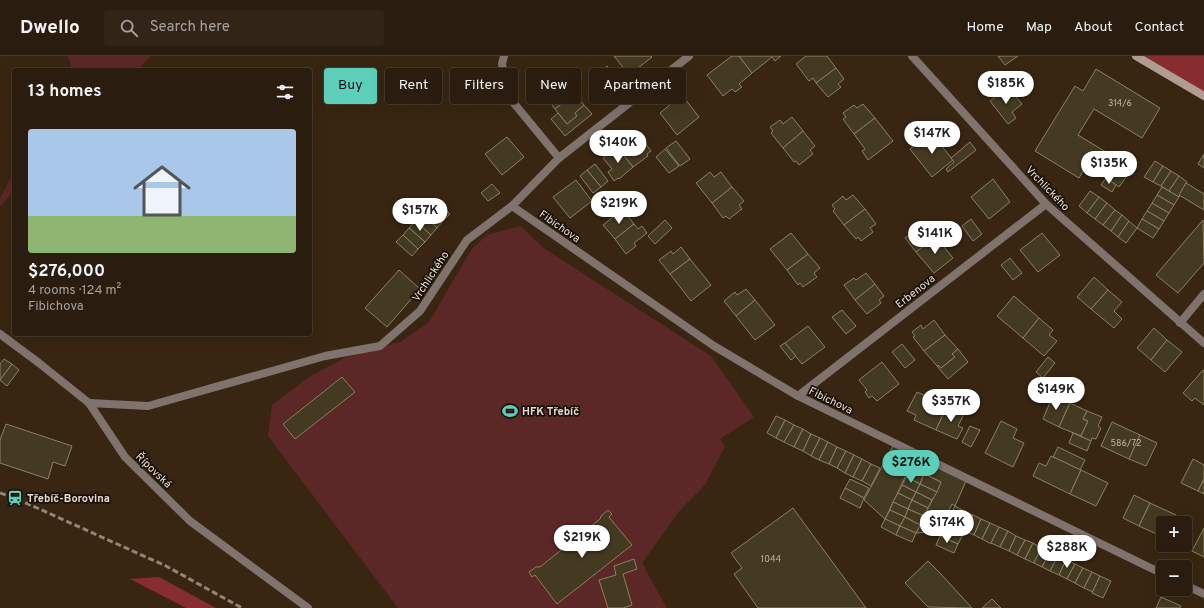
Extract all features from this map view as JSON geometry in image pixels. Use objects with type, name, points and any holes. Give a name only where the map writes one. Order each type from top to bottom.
[{"type":"main road","points":[[1136,56],[1204,96]]},
{"type":"street","points":[[504,56],[502,64],[508,96],[559,158]]},
{"type":"street","name":"Vrchlického","points":[[89,403],[148,406],[325,356],[380,346],[420,311],[467,240],[512,206],[559,158],[689,56]]},
{"type":"street","name":"Vrchlického","points":[[912,56],[1046,204],[1204,343]]},
{"type":"street","name":"Erbenova","points":[[798,396],[1046,204]]},
{"type":"street","name":"Fibichova","points":[[512,206],[714,346],[798,396],[1156,571]]},
{"type":"street","points":[[1180,323],[1204,294]]},
{"type":"street","name":"Řípovská","points":[[0,334],[89,403],[125,457],[190,521],[308,608]]},
{"type":"street","points":[[1192,588],[1204,594]]},
{"type":"shaded area","points":[[68,56],[151,56],[139,68],[69,68],[71,65]]},
{"type":"shaded area","points":[[1136,56],[1204,56],[1204,96]]},
{"type":"shaded area","points":[[12,176],[12,194],[0,206],[0,198]]},
{"type":"shaded area","name":"HFK Třebíč","points":[[520,226],[545,249],[711,356],[754,417],[720,439],[725,446],[705,485],[680,510],[642,563],[667,608],[398,608],[268,436],[272,405],[309,377],[346,357],[400,342],[429,322],[471,250],[487,235]]},
{"type":"shaded area","points":[[159,577],[216,608],[186,608],[130,579]]},
{"type":"building","points":[[614,56],[652,57],[638,68],[623,68]]},
{"type":"building","points":[[732,56],[739,56],[752,73],[739,84],[742,87],[735,92],[732,89],[723,96],[707,75]]},
{"type":"building","points":[[739,56],[781,56],[775,61],[772,57],[752,73]]},
{"type":"building","points":[[806,56],[827,56],[836,68],[816,83],[813,78],[809,81],[796,64]]},
{"type":"building","points":[[998,56],[1018,56],[1005,65]]},
{"type":"building","points":[[836,68],[844,79],[838,84],[841,87],[828,97],[816,83]]},
{"type":"building","points":[[1096,69],[1160,108],[1142,138],[1094,109],[1078,135],[1119,160],[1124,153],[1137,162],[1119,187],[1087,164],[1079,178],[1035,151],[1075,86],[1083,91]]},
{"type":"building","points":[[1008,87],[1022,104],[1012,112],[1016,118],[1008,124],[990,101]]},
{"type":"building","points":[[686,100],[699,117],[677,135],[660,113],[671,104],[686,104]]},
{"type":"building","points":[[581,101],[584,105],[575,113],[577,116],[567,124],[555,109],[562,104],[581,104]]},
{"type":"building","points":[[551,104],[562,104],[555,109]]},
{"type":"building","points":[[863,104],[875,118],[854,134],[843,119],[846,117],[843,113],[854,105],[857,108]]},
{"type":"building","points":[[584,105],[592,114],[565,136],[551,119],[558,113],[567,124],[577,116],[575,113]]},
{"type":"building","points":[[792,117],[803,131],[783,148],[771,133],[773,131],[770,127],[780,120],[783,124]]},
{"type":"building","points":[[875,118],[893,141],[868,160],[862,151],[865,149],[854,134]]},
{"type":"building","points":[[803,131],[815,146],[810,150],[813,154],[799,165],[796,161],[794,162],[783,148]]},
{"type":"building","points":[[931,133],[953,160],[932,177],[910,149]]},
{"type":"building","points":[[632,135],[637,142],[641,138],[651,151],[647,154],[648,156],[633,167],[617,147]]},
{"type":"building","points":[[507,137],[524,157],[502,175],[485,154]]},
{"type":"building","points":[[676,141],[690,159],[680,166],[666,148]]},
{"type":"building","points":[[970,142],[976,150],[948,172],[946,169],[954,162],[951,158]]},
{"type":"building","points":[[617,147],[633,167],[619,179],[618,178],[614,181],[608,172],[612,169],[603,158]]},
{"type":"building","points":[[665,149],[679,166],[669,173],[656,157]]},
{"type":"building","points":[[1204,154],[1204,168],[1198,164]]},
{"type":"building","points":[[1155,161],[1163,166],[1153,182],[1144,177]]},
{"type":"building","points":[[595,164],[608,181],[601,187],[587,170]]},
{"type":"building","points":[[1163,166],[1171,171],[1161,186],[1153,182]]},
{"type":"building","points":[[587,170],[601,187],[593,193],[580,176]]},
{"type":"building","points":[[1171,171],[1179,176],[1169,191],[1161,186]]},
{"type":"building","points":[[710,172],[714,177],[721,172],[732,187],[712,203],[696,183]]},
{"type":"building","points":[[1179,176],[1187,182],[1179,197],[1169,191]]},
{"type":"building","points":[[1106,178],[1116,185],[1112,192],[1101,185]]},
{"type":"building","points":[[993,179],[1010,202],[989,219],[971,197]]},
{"type":"building","points":[[576,180],[592,201],[570,218],[553,197]]},
{"type":"building","points":[[1186,183],[1204,194],[1204,210],[1179,195]]},
{"type":"building","points":[[492,184],[500,193],[488,201],[481,193]]},
{"type":"building","points":[[732,187],[744,201],[739,205],[742,209],[729,219],[726,216],[723,218],[712,203]]},
{"type":"building","points":[[1162,187],[1179,197],[1174,205],[1157,195]]},
{"type":"building","points":[[1090,191],[1099,197],[1087,213],[1079,206]]},
{"type":"building","points":[[853,195],[865,209],[844,225],[833,211],[835,209],[832,205],[843,196],[846,200]]},
{"type":"building","points":[[1157,195],[1174,205],[1169,213],[1152,203]]},
{"type":"building","points":[[1099,197],[1107,203],[1095,219],[1087,213]]},
{"type":"building","points":[[435,200],[450,214],[443,221],[428,208]]},
{"type":"building","points":[[1107,203],[1115,210],[1103,225],[1095,219]]},
{"type":"building","points":[[1152,203],[1169,213],[1164,221],[1147,211]]},
{"type":"building","points":[[428,208],[443,221],[437,228],[422,214]]},
{"type":"building","points":[[865,209],[876,224],[870,228],[873,232],[861,241],[858,237],[856,239],[844,225]]},
{"type":"building","points":[[1115,210],[1122,215],[1111,231],[1103,225]]},
{"type":"building","points":[[1147,211],[1164,221],[1159,229],[1142,219]]},
{"type":"building","points":[[625,212],[634,224],[615,239],[603,225],[613,217],[616,220]]},
{"type":"building","points":[[422,214],[437,228],[431,235],[415,221]]},
{"type":"building","points":[[1122,215],[1129,221],[1118,237],[1111,231]]},
{"type":"building","points":[[971,219],[982,234],[973,241],[962,226]]},
{"type":"building","points":[[1142,219],[1159,229],[1153,238],[1137,228]]},
{"type":"building","points":[[665,220],[672,228],[655,244],[648,236]]},
{"type":"building","points":[[1203,220],[1204,263],[1178,293],[1156,275]]},
{"type":"building","points":[[415,221],[431,235],[425,242],[409,228]]},
{"type":"building","points":[[1129,221],[1137,228],[1126,243],[1118,237]]},
{"type":"building","points":[[634,224],[638,229],[642,226],[647,233],[634,243],[636,246],[626,254],[615,239]]},
{"type":"building","points":[[927,225],[936,237],[916,252],[905,238],[915,230],[918,233]]},
{"type":"building","points":[[409,228],[425,242],[418,249],[403,235]]},
{"type":"building","points":[[791,233],[808,254],[787,270],[770,249]]},
{"type":"building","points":[[1042,233],[1060,255],[1038,272],[1020,250]]},
{"type":"building","points":[[403,235],[418,249],[412,256],[396,242]]},
{"type":"building","points":[[936,237],[953,258],[934,273],[916,252]]},
{"type":"building","points":[[681,247],[690,259],[670,274],[659,260],[671,251],[673,254]]},
{"type":"building","points":[[808,254],[820,268],[814,273],[817,277],[803,287],[800,283],[798,285],[787,270]]},
{"type":"building","points":[[1010,258],[1022,273],[1013,280],[1001,265]]},
{"type":"building","points":[[690,259],[711,285],[691,301],[670,274]]},
{"type":"building","points":[[399,270],[420,289],[387,327],[365,308]]},
{"type":"building","points":[[866,273],[875,284],[855,300],[844,285],[854,278],[856,280]]},
{"type":"building","points":[[1094,277],[1108,290],[1091,309],[1077,297]]},
{"type":"building","points":[[875,284],[884,296],[879,300],[881,303],[867,314],[855,300]]},
{"type":"building","points":[[746,289],[755,300],[736,316],[724,301],[735,292],[737,295]]},
{"type":"building","points":[[1108,290],[1122,302],[1114,311],[1122,319],[1114,328],[1091,309]]},
{"type":"building","points":[[1014,296],[1039,318],[1023,338],[997,316]]},
{"type":"building","points":[[755,300],[775,325],[755,340],[736,316]]},
{"type":"building","points":[[842,310],[856,326],[846,334],[832,317]]},
{"type":"building","points":[[1039,318],[1053,330],[1049,335],[1057,341],[1044,356],[1023,338]]},
{"type":"building","points":[[934,320],[945,335],[924,351],[913,337],[915,336],[912,332],[921,325],[923,329]]},
{"type":"building","points":[[808,326],[825,347],[802,364],[785,343]]},
{"type":"building","points":[[1154,328],[1167,340],[1151,360],[1137,348]]},
{"type":"building","points":[[945,335],[958,349],[952,354],[955,357],[941,368],[938,365],[937,366],[924,351]]},
{"type":"building","points":[[1167,340],[1182,352],[1165,372],[1151,360]]},
{"type":"building","points":[[785,343],[796,356],[791,360],[780,346]]},
{"type":"building","points":[[902,344],[915,360],[905,368],[892,352]]},
{"type":"building","points":[[958,349],[968,362],[948,379],[937,366],[938,365],[941,368],[955,357],[952,354]]},
{"type":"building","points":[[1048,357],[1055,363],[1043,378],[1036,372]]},
{"type":"building","points":[[4,359],[12,364],[0,380],[0,364]]},
{"type":"building","points":[[882,362],[899,384],[877,401],[872,396],[869,398],[865,392],[867,390],[859,380]]},
{"type":"building","points":[[12,364],[19,370],[7,386],[0,380]]},
{"type":"building","points":[[1203,370],[1204,405],[1195,398],[1192,401],[1183,393]]},
{"type":"building","points":[[342,377],[355,392],[295,439],[283,424]]},
{"type":"building","points":[[917,392],[947,406],[936,430],[914,420],[916,415],[907,411]]},
{"type":"building","points":[[1053,395],[1070,403],[1059,427],[1043,419]]},
{"type":"building","points":[[1070,403],[1087,411],[1083,419],[1088,421],[1081,436],[1059,427]]},
{"type":"building","points":[[947,406],[964,414],[958,426],[963,428],[957,439],[936,430]]},
{"type":"building","points":[[1087,411],[1102,417],[1098,426],[1101,428],[1096,439],[1092,438],[1091,441],[1076,434],[1081,436],[1088,421],[1083,419]]},
{"type":"building","points":[[776,416],[785,420],[776,438],[767,433]]},
{"type":"building","points":[[785,420],[794,425],[784,442],[776,438]]},
{"type":"building","points":[[1001,421],[1017,429],[1013,438],[1024,443],[1013,467],[985,453]]},
{"type":"building","points":[[1112,422],[1140,435],[1129,459],[1101,446]]},
{"type":"building","points":[[6,424],[72,446],[65,466],[53,462],[48,479],[0,463],[0,440]]},
{"type":"building","points":[[794,425],[803,429],[794,447],[784,442]]},
{"type":"building","points":[[970,426],[980,430],[971,447],[962,442]]},
{"type":"building","points":[[803,429],[811,434],[803,451],[794,447]]},
{"type":"building","points":[[1073,433],[1091,441],[1087,451],[1069,443]]},
{"type":"building","points":[[811,434],[820,438],[811,456],[803,451]]},
{"type":"building","points":[[1140,435],[1157,443],[1146,466],[1129,459]]},
{"type":"building","points":[[820,438],[828,442],[819,460],[811,456]]},
{"type":"building","points":[[828,442],[837,447],[829,464],[819,460]]},
{"type":"building","points":[[893,446],[966,481],[955,506],[952,504],[942,524],[945,526],[943,531],[916,533],[941,482],[910,467],[885,519],[864,500]]},
{"type":"building","points":[[837,447],[846,451],[837,468],[829,464]]},
{"type":"building","points":[[1058,447],[1085,460],[1080,470],[1053,457]]},
{"type":"building","points":[[846,451],[854,455],[845,473],[837,468]]},
{"type":"building","points":[[854,455],[862,459],[853,477],[845,473]]},
{"type":"building","points":[[1051,456],[1081,470],[1070,494],[1033,476],[1039,463],[1046,466]]},
{"type":"building","points":[[862,459],[871,464],[862,481],[853,477]]},
{"type":"building","points":[[1193,459],[1204,465],[1204,479],[1198,491],[1181,483]]},
{"type":"building","points":[[871,464],[880,468],[871,486],[862,481]]},
{"type":"building","points":[[910,467],[924,474],[920,484],[906,477]]},
{"type":"building","points":[[1081,470],[1108,483],[1096,506],[1070,494]]},
{"type":"building","points":[[924,474],[941,482],[937,492],[920,484]]},
{"type":"building","points":[[906,477],[920,484],[916,492],[902,485]]},
{"type":"building","points":[[850,479],[869,488],[864,498],[845,488]]},
{"type":"building","points":[[1204,479],[1204,494],[1198,491]]},
{"type":"building","points":[[920,484],[937,492],[932,500],[916,492]]},
{"type":"building","points":[[902,485],[916,492],[912,500],[898,493]]},
{"type":"building","points":[[845,488],[864,498],[860,508],[840,498]]},
{"type":"building","points":[[916,492],[932,500],[928,508],[912,500]]},
{"type":"building","points":[[898,493],[912,500],[908,509],[893,502]]},
{"type":"building","points":[[1134,495],[1150,503],[1139,526],[1123,518]]},
{"type":"building","points":[[912,500],[928,508],[924,516],[908,509]]},
{"type":"building","points":[[893,502],[908,509],[905,517],[890,510]]},
{"type":"building","points":[[1150,503],[1176,515],[1156,516],[1156,534],[1139,526]]},
{"type":"building","points":[[955,506],[964,511],[956,527],[946,523]]},
{"type":"building","points":[[793,508],[866,608],[758,608],[734,574],[742,568],[731,553]]},
{"type":"building","points":[[908,509],[924,516],[920,525],[905,517]]},
{"type":"building","points":[[608,510],[612,514],[609,517],[632,545],[557,604],[535,575],[532,577],[529,572],[536,567],[540,567],[600,519],[601,516]]},
{"type":"building","points":[[890,510],[905,517],[900,526],[885,519]]},
{"type":"building","points":[[964,511],[973,515],[965,531],[956,527]]},
{"type":"building","points":[[973,515],[981,519],[974,535],[965,531]]},
{"type":"building","points":[[905,517],[920,525],[916,533],[900,526]]},
{"type":"building","points":[[885,519],[900,526],[896,535],[881,527]]},
{"type":"building","points":[[981,519],[990,523],[982,539],[974,535]]},
{"type":"building","points":[[990,523],[999,527],[991,544],[982,539]]},
{"type":"building","points":[[900,526],[916,533],[912,542],[896,535]]},
{"type":"building","points":[[945,526],[963,534],[958,544],[940,536]]},
{"type":"building","points":[[999,527],[1008,531],[1000,547],[991,543]]},
{"type":"building","points":[[1204,528],[1204,557],[1192,551]]},
{"type":"building","points":[[1008,531],[1016,536],[1009,551],[1000,547]]},
{"type":"building","points":[[940,536],[958,544],[954,553],[936,545]]},
{"type":"building","points":[[1016,536],[1025,540],[1017,555],[1009,551]]},
{"type":"building","points":[[1025,540],[1033,543],[1025,559],[1017,555]]},
{"type":"building","points":[[1033,543],[1041,548],[1034,563],[1025,559]]},
{"type":"building","points":[[1041,548],[1050,552],[1042,567],[1034,563]]},
{"type":"building","points":[[1050,552],[1058,556],[1050,571],[1042,567]]},
{"type":"building","points":[[1058,556],[1066,560],[1059,575],[1050,571]]},
{"type":"building","points":[[634,559],[637,569],[623,574],[632,605],[623,608],[608,608],[599,580],[616,575],[614,566]]},
{"type":"building","points":[[1066,560],[1075,564],[1067,579],[1059,575]]},
{"type":"building","points":[[928,561],[972,608],[928,607],[905,583]]},
{"type":"building","points":[[1075,564],[1083,568],[1075,583],[1067,579]]},
{"type":"building","points":[[1083,568],[1092,572],[1084,588],[1075,583]]},
{"type":"building","points":[[1092,572],[1100,576],[1093,592],[1084,588]]},
{"type":"building","points":[[1100,576],[1111,581],[1103,598],[1092,593]]},
{"type":"building","points":[[1161,597],[1181,606],[1180,608],[1156,608]]},
{"type":"building","points":[[992,599],[1001,608],[982,608]]},
{"type":"railway","points":[[0,493],[15,498],[166,566],[242,608]]},
{"type":"place","name":"HFK Třebíč","points":[[510,411]]},
{"type":"place","name":"Třebíč-Borovina","points":[[15,498]]}]
